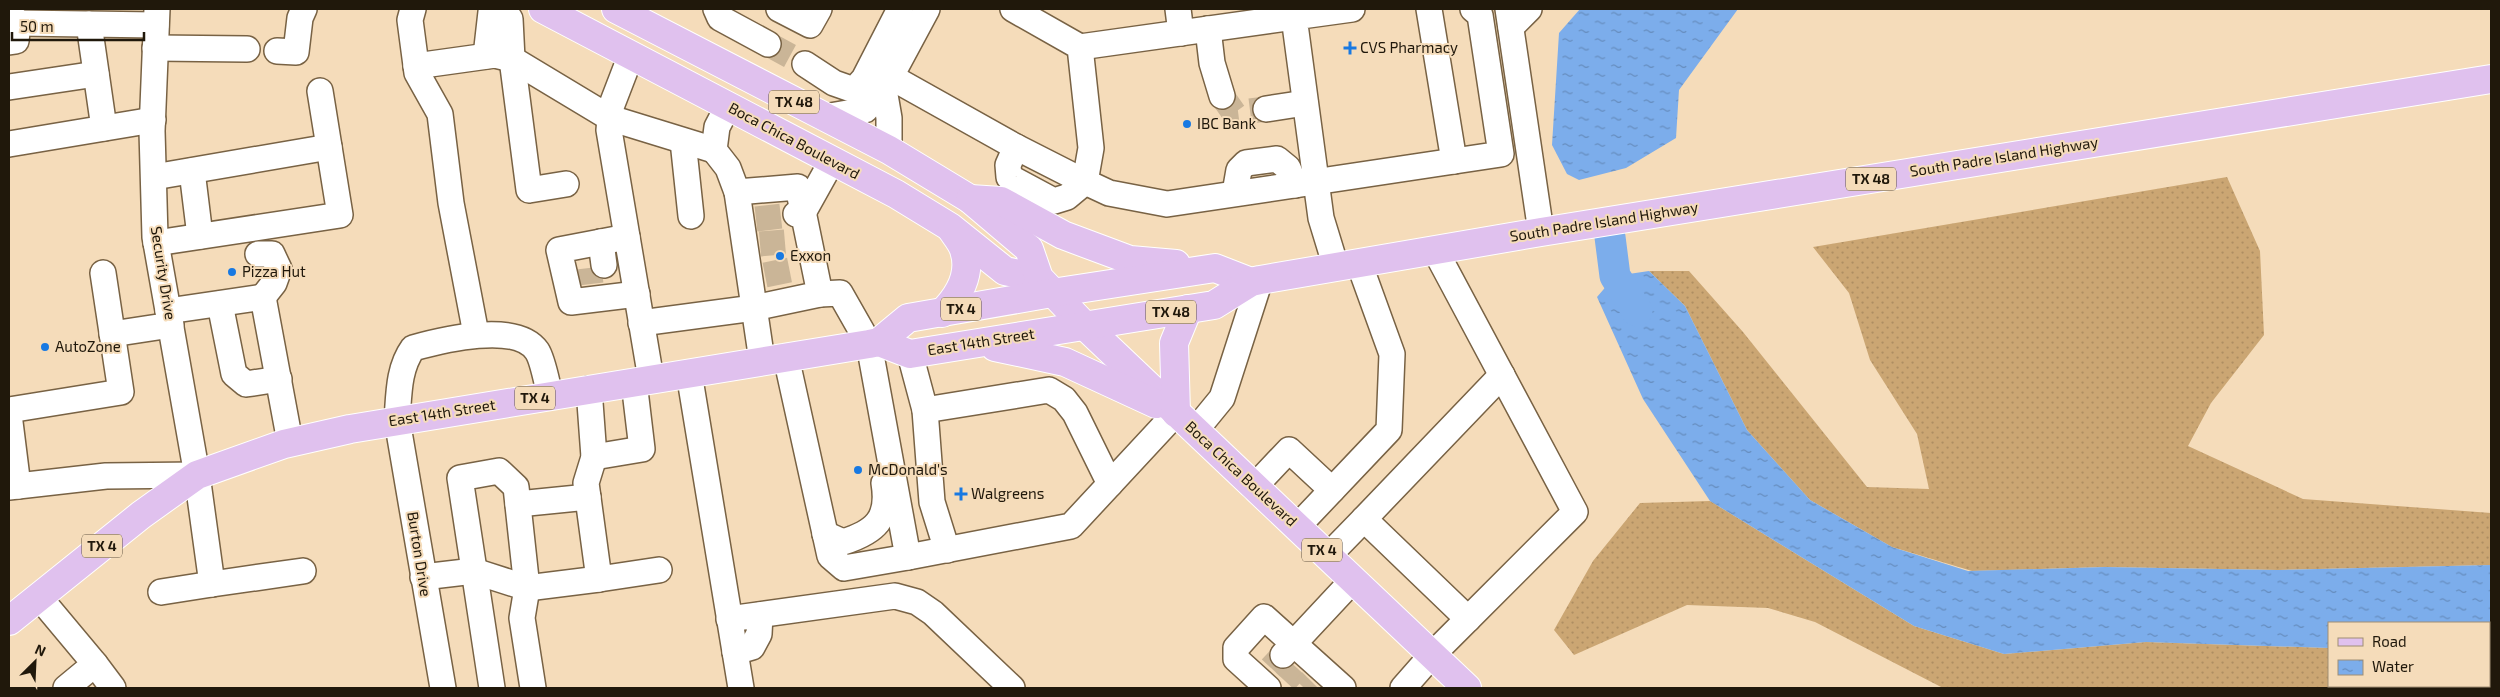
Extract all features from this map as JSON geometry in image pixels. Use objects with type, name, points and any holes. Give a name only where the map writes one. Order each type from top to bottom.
[{"type":"main road","name":"Boca Chica Boulevard","points":[[543,9],[896,194],[950,227],[1006,271],[1045,286]]},
{"type":"main road","name":"Boca Chica Boulevard","points":[[616,9],[645,15],[824,118],[889,150],[970,199],[1029,248],[1045,286],[1084,325],[1467,688]]},
{"type":"main road","name":"South Padre Island Highway","points":[[1084,325],[1214,305],[1255,281],[1541,232],[2491,79]]},
{"type":"main road","name":"TX 48","points":[[970,199],[1001,201],[1063,234],[1130,260],[1214,268],[1255,281]]},
{"type":"main road","points":[[942,313],[955,300],[966,270],[964,250],[950,227]]},
{"type":"main road","points":[[1045,286],[1214,268]]},
{"type":"main road","name":"TX 4","points":[[874,343],[908,318],[942,313],[1045,286]]},
{"type":"main road","points":[[1185,422],[1174,344],[1188,309]]},
{"type":"main road","name":"East 14th Street","points":[[197,475],[290,442],[397,420],[874,343],[910,354],[1084,325]]},
{"type":"main road","name":"TX 4","points":[[974,343],[1031,353],[1065,362],[1185,422]]},
{"type":"main road","name":"TX 4","points":[[9,621],[140,515],[197,475]]},
{"type":"street","points":[[413,9],[410,20],[417,73],[440,114],[451,203],[476,334],[523,340],[538,352],[550,395]]},
{"type":"street","points":[[486,56],[491,12],[498,9]]},
{"type":"street","points":[[503,9],[510,19],[512,59],[529,190],[566,184]]},
{"type":"street","points":[[716,9],[720,18],[768,44]]},
{"type":"street","points":[[779,9],[810,26],[818,9]]},
{"type":"street","points":[[805,64],[834,83],[854,90],[864,79],[900,9]]},
{"type":"street","points":[[824,118],[865,110],[887,83],[927,9]]},
{"type":"street","points":[[1013,9],[1080,47],[1179,21],[1208,29],[1293,13],[1352,9]]},
{"type":"street","points":[[1429,9],[1454,161]]},
{"type":"street","points":[[277,51],[296,52],[301,12]]},
{"type":"street","points":[[887,83],[1109,193],[1167,204],[1501,154],[1476,12],[1514,14],[1524,116],[1541,232]]},
{"type":"street","points":[[1293,13],[1305,103],[1305,183],[1321,218],[1392,354],[1389,430],[1297,527]]},
{"type":"street","points":[[89,24],[104,128]]},
{"type":"street","points":[[12,26],[89,24],[156,27],[247,49]]},
{"type":"street","name":"Security Drive","points":[[156,27],[153,120],[156,243],[197,475],[212,584]]},
{"type":"street","points":[[1208,29],[1212,64],[1222,96]]},
{"type":"street","points":[[1080,47],[1091,148],[1085,182]]},
{"type":"street","points":[[416,66],[495,55],[512,59],[610,118],[714,150],[728,168],[748,220],[757,275],[754,308],[774,359],[834,538],[830,556],[844,568],[1071,526],[1110,484],[1185,422],[1222,398],[1255,281]]},
{"type":"street","points":[[594,456],[642,449],[641,323],[609,130],[610,107],[620,78],[631,55]]},
{"type":"street","points":[[9,87],[96,74]]},
{"type":"street","points":[[887,83],[889,150]]},
{"type":"street","points":[[156,243],[340,215],[320,91]]},
{"type":"street","points":[[1266,109],[1305,103]]},
{"type":"street","points":[[714,150],[717,127],[728,106]]},
{"type":"street","points":[[1496,120],[1524,116]]},
{"type":"street","points":[[9,144],[153,120]]},
{"type":"street","points":[[683,141],[691,216]]},
{"type":"street","points":[[154,177],[329,147]]},
{"type":"street","points":[[797,214],[832,161]]},
{"type":"street","points":[[192,171],[200,236]]},
{"type":"street","points":[[736,192],[798,187],[797,214],[807,267],[820,294]]},
{"type":"street","points":[[627,237],[597,273],[636,294]]},
{"type":"street","points":[[1403,688],[1468,618],[1575,512],[1435,250]]},
{"type":"street","points":[[112,334],[220,304],[263,298],[274,283],[279,269],[272,254],[258,254]]},
{"type":"street","points":[[14,487],[9,412],[121,392],[103,273]]},
{"type":"street","points":[[641,323],[754,308],[820,294],[840,293],[874,343],[882,419],[908,557]]},
{"type":"street","points":[[263,298],[290,442]]},
{"type":"street","points":[[220,304],[234,374],[246,384],[278,379]]},
{"type":"street","name":"Burton Drive","points":[[443,688],[397,420],[399,383],[406,358],[413,348],[476,334]]},
{"type":"street","points":[[910,354],[925,410],[932,502],[947,550]]},
{"type":"street","points":[[689,373],[741,688]]},
{"type":"street","points":[[1328,556],[1502,375]]},
{"type":"street","points":[[589,389],[594,456],[586,483],[599,579]]},
{"type":"street","points":[[925,410],[1049,390],[1064,399],[1075,413],[1110,484]]},
{"type":"street","points":[[834,538],[862,535],[876,526],[882,518],[886,493],[877,437],[882,419]]},
{"type":"street","points":[[1254,487],[1290,450],[1332,490]]},
{"type":"street","points":[[492,688],[460,478],[499,471],[516,487],[527,588],[522,618],[533,688]]},
{"type":"street","name":"East 14th Street","points":[[14,487],[106,476],[197,475]]},
{"type":"street","points":[[518,504],[588,497]]},
{"type":"street","points":[[1364,519],[1468,618]]},
{"type":"street","points":[[423,577],[474,571],[527,588],[659,570]]},
{"type":"street","points":[[161,592],[303,571]]},
{"type":"street","points":[[1299,674],[1353,580]]},
{"type":"street","points":[[39,596],[113,688]]},
{"type":"street","points":[[729,619],[895,596],[917,602],[934,612],[1012,688]]},
{"type":"street","points":[[735,652],[752,647],[759,634],[760,615]]},
{"type":"street","points":[[66,688],[95,664]]},
{"type":"shaded area","points":[[2227,177],[2260,251],[2264,335],[2211,403],[2188,446],[2303,499],[2491,513],[2491,565],[2278,570],[2105,567],[1972,571],[1892,547],[1810,500],[1747,430],[1685,306],[1649,271],[1689,271],[1743,332],[1867,487],[1929,489],[1917,434],[1870,360],[1849,293],[1813,247]]},
{"type":"shaded area","points":[[1710,501],[1914,626],[2004,654],[2146,642],[2328,648],[2328,687],[2490,687],[2491,658],[2491,688],[1943,688],[1815,622],[1768,608],[1687,605],[1574,655],[1554,630],[1593,561],[1640,503]]},
{"type":"water","points":[[1580,9],[1738,9],[1679,90],[1676,138],[1626,168],[1579,180],[1567,174],[1552,145],[1559,33]]},
{"type":"water","points":[[1649,271],[1685,306],[1747,430],[1810,500],[1892,547],[1968,571],[2105,567],[2278,570],[2491,565],[2491,658],[2490,622],[2328,622],[2328,648],[2146,642],[2004,654],[1914,626],[1710,501],[1643,399],[1597,297],[1615,276]]},
{"type":"waterway","points":[[1610,237],[1615,276],[1637,311]]},
{"type":"tunnel","points":[[768,44],[805,64]]},
{"type":"tunnel","points":[[1222,96],[1234,113],[1266,109]]},
{"type":"tunnel","points":[[756,219],[791,215]]},
{"type":"tunnel","points":[[760,244],[795,241]]},
{"type":"tunnel","points":[[589,268],[591,284]]},
{"type":"tunnel","points":[[765,275],[800,268]]},
{"type":"tunnel","points":[[1271,668],[1283,655]]},
{"type":"tunnel","points":[[1285,681],[1297,668]]},
{"type":"tunnel","points":[[1304,688],[1311,681]]},
{"type":"place","name":"CVS Pharmacy","points":[[1350,48]]},
{"type":"place","name":"IBC Bank","points":[[1187,124]]},
{"type":"place","name":"Exxon","points":[[780,256]]},
{"type":"place","name":"Pizza Hut","points":[[232,272]]},
{"type":"place","name":"AutoZone","points":[[45,347]]},
{"type":"place","name":"McDonald's","points":[[858,470]]},
{"type":"place","name":"Walgreens","points":[[961,494]]}]
